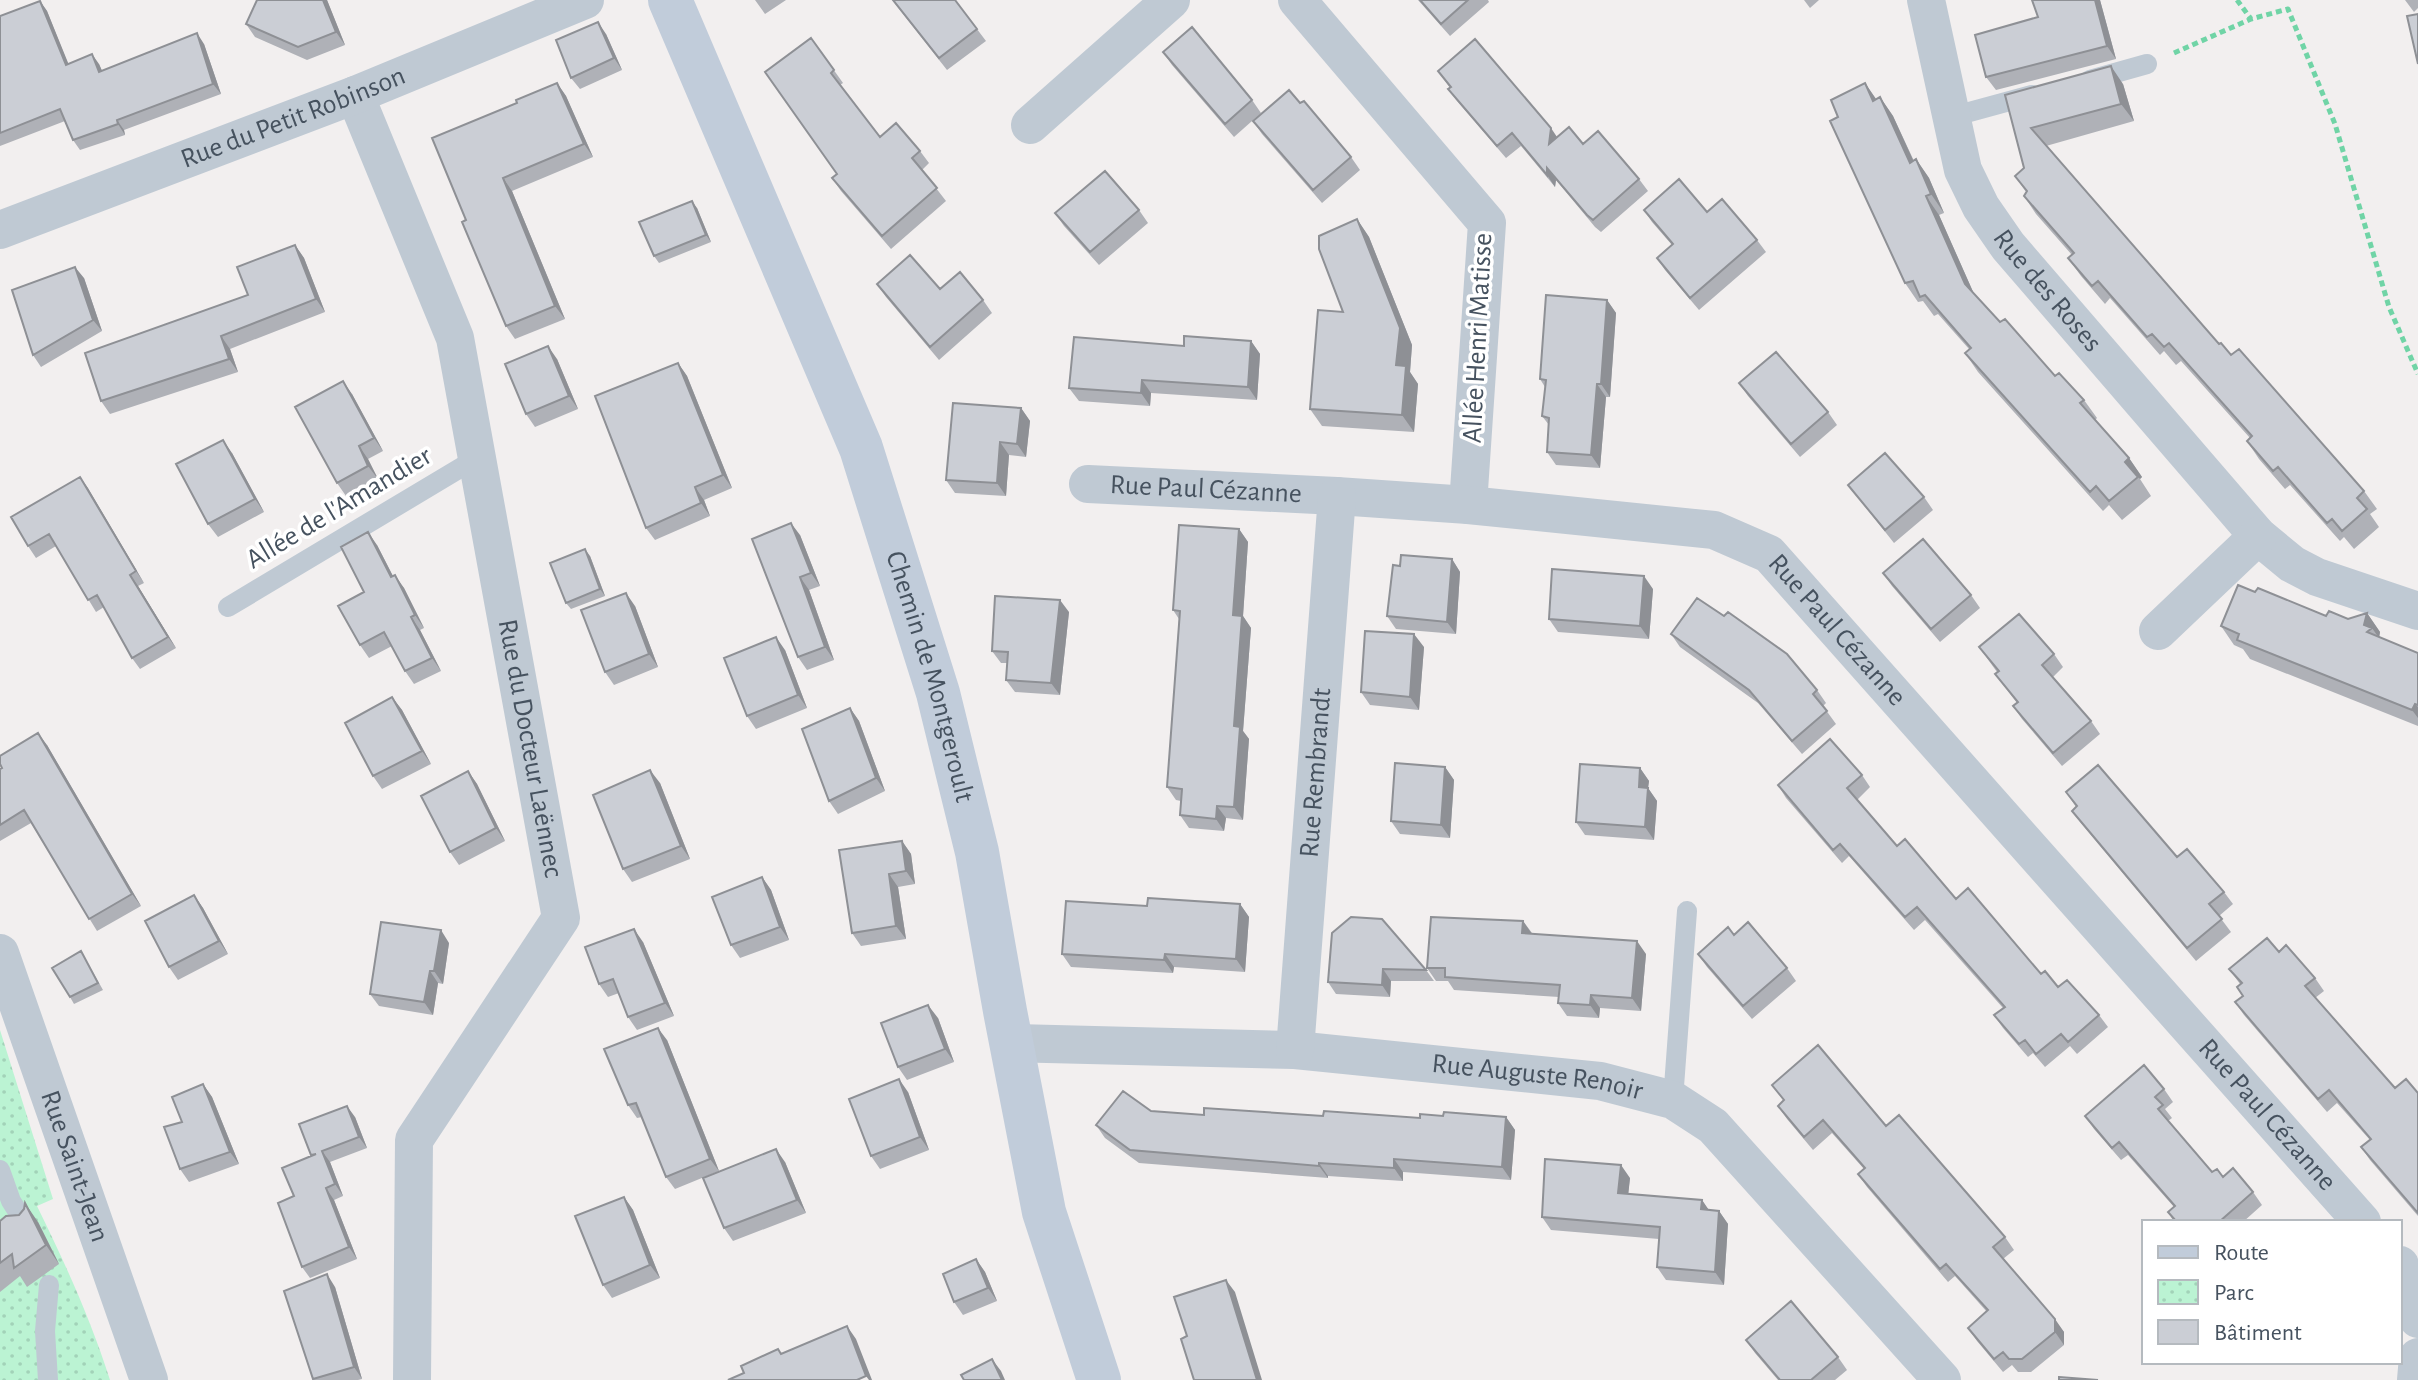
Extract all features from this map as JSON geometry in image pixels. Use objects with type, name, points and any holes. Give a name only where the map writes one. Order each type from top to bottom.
[{"type":"street","name":"Rue du Petit Robinson","points":[[0,230],[355,95],[585,0]]},
{"type":"street","name":"Chemin de Montgeroult","points":[[670,0],[861,448],[938,693],[977,852],[1044,1212],[1099,1380]]},
{"type":"street","points":[[1030,125],[1171,0]]},
{"type":"street","name":"Allée Henri Matisse","points":[[1297,0],[1487,223],[1468,505]]},
{"type":"street","name":"Rue des Roses","points":[[1926,0],[1963,170],[1981,207],[2008,246],[2258,536],[2292,564],[2317,577],[2418,611]]},
{"type":"street","name":"Rue du Docteur Laënnec","points":[[355,95],[455,338],[561,918],[414,1140],[412,1380]]},
{"type":"street","name":"Rue Paul Cézanne","points":[[1088,484],[1468,505],[1714,530],[1769,554],[2360,1220]]},
{"type":"street","name":"Rue Rembrandt","points":[[1295,1050],[1337,496]]},
{"type":"street","points":[[2158,631],[2258,536]]},
{"type":"street","name":"Rue Saint-Jean","points":[[0,953],[149,1380]]},
{"type":"street","name":"Rue Auguste Renoir","points":[[1011,1043],[1295,1050],[1600,1081],[1673,1100],[1713,1126],[1942,1380]]},
{"type":"street","points":[[2402,1271],[2418,1319]]},
{"type":"street","points":[[2416,1380],[2418,1357]]},
{"type":"lane","points":[[1951,117],[2147,64]]},
{"type":"lane","name":"Allée de l'Amandier","points":[[228,607],[477,458]]},
{"type":"lane","points":[[1673,1100],[1687,911]]},
{"type":"lane","points":[[0,1170],[11,1201],[25,1223]]},
{"type":"lane","points":[[48,1380],[45,1331],[49,1285]]},
{"type":"path","points":[[2237,0],[2251,19]]},
{"type":"path","points":[[2147,64],[2251,19],[2288,9],[2335,124],[2389,307],[2418,374]]},
{"type":"green space","points":[[0,1030],[53,1199],[37,1206],[77,1292],[110,1380],[0,1380]]},
{"type":"building","points":[[257,0],[323,0],[336,32],[298,47],[246,24]]},
{"type":"building","points":[[893,0],[955,0],[977,29],[939,58]]},
{"type":"building","points":[[1420,0],[1468,0],[1441,24]]},
{"type":"building","points":[[2032,0],[2095,0],[2107,46],[1986,77],[1975,35],[2038,17]]},
{"type":"building","points":[[40,1],[66,65],[92,54],[99,72],[197,33],[213,84],[73,140],[60,109],[0,133],[0,16]]},
{"type":"building","points":[[2418,14],[2418,64],[2407,16]]},
{"type":"building","points":[[598,22],[614,58],[571,78],[556,40]]},
{"type":"building","points":[[1192,27],[1252,100],[1225,124],[1163,52]]},
{"type":"building","points":[[811,38],[834,70],[831,73],[880,137],[896,123],[920,151],[912,158],[937,188],[882,236],[832,178],[837,174],[765,72]]},
{"type":"building","points":[[1475,39],[1551,128],[1549,144],[1569,127],[1583,144],[1598,131],[1639,179],[1593,220],[1547,168],[1547,175],[1512,133],[1497,146],[1448,89],[1451,87],[1438,71]]},
{"type":"building","points":[[2111,66],[2121,104],[2031,128],[2219,344],[2231,355],[2239,349],[2364,491],[2357,498],[2367,509],[2342,531],[2332,519],[2327,523],[2278,467],[2273,471],[2247,441],[2252,436],[2169,343],[2164,347],[2152,334],[2147,337],[2098,281],[2092,286],[2068,258],[2074,253],[2024,196],[2027,191],[2015,176],[2024,168],[2005,95]]},
{"type":"building","points":[[557,83],[584,144],[503,178],[555,306],[506,326],[462,222],[466,220],[432,138]]},
{"type":"building","points":[[1865,83],[1873,101],[1880,97],[1910,163],[1916,159],[1931,194],[1926,196],[1965,284],[2000,322],[2005,319],[2055,376],[2059,373],[2084,400],[2080,403],[2129,458],[2125,462],[2138,477],[2109,501],[2096,486],[2090,492],[1965,353],[1971,348],[1925,295],[1920,297],[1913,281],[1905,283],[1830,121],[1838,117],[1831,100]]},
{"type":"building","points":[[1289,90],[1300,103],[1304,101],[1351,157],[1313,190],[1253,121]]},
{"type":"building","points":[[1105,171],[1139,210],[1090,252],[1055,213]]},
{"type":"building","points":[[1679,179],[1707,212],[1722,199],[1757,240],[1690,298],[1657,258],[1673,244],[1644,210]]},
{"type":"building","points":[[692,201],[706,235],[654,256],[639,222]]},
{"type":"building","points":[[1357,219],[1400,328],[1396,365],[1406,366],[1402,415],[1310,409],[1318,310],[1343,312],[1319,249],[1319,236]]},
{"type":"building","points":[[295,245],[316,299],[221,336],[229,359],[101,401],[85,353],[248,295],[237,267]]},
{"type":"building","points":[[910,255],[940,289],[960,272],[983,300],[930,347],[877,284]]},
{"type":"building","points":[[75,267],[93,320],[33,355],[12,290]]},
{"type":"building","points":[[1546,295],[1607,300],[1601,384],[1597,384],[1591,455],[1547,452],[1549,418],[1542,416],[1546,380],[1540,379]]},
{"type":"building","points":[[1184,336],[1251,341],[1248,387],[1142,380],[1141,393],[1069,388],[1074,337],[1184,346]]},
{"type":"building","points":[[548,346],[569,396],[526,414],[505,364]]},
{"type":"building","points":[[1776,352],[1828,412],[1791,444],[1739,383]]},
{"type":"building","points":[[678,363],[723,475],[695,487],[701,503],[646,528],[595,396]]},
{"type":"building","points":[[343,381],[374,438],[359,446],[368,466],[337,483],[295,407]]},
{"type":"building","points":[[953,403],[1021,408],[1017,444],[1000,442],[997,483],[946,480]]},
{"type":"building","points":[[223,440],[255,499],[208,524],[176,464]]},
{"type":"building","points":[[1885,453],[1924,497],[1885,530],[1848,485]]},
{"type":"building","points":[[80,477],[136,571],[130,575],[168,637],[132,658],[97,595],[88,600],[49,534],[28,546],[11,517]]},
{"type":"building","points":[[791,523],[811,573],[800,577],[825,647],[798,657],[752,539]]},
{"type":"building","points":[[1179,525],[1239,529],[1233,615],[1242,616],[1234,726],[1240,727],[1234,807],[1217,806],[1216,819],[1180,815],[1182,789],[1167,787],[1180,611],[1173,610]]},
{"type":"building","points":[[368,532],[391,577],[395,575],[415,615],[411,617],[432,658],[405,671],[384,632],[360,645],[338,606],[364,592],[341,547]]},
{"type":"building","points":[[1923,539],[1971,595],[1931,629],[1883,573]]},
{"type":"building","points":[[585,549],[600,589],[566,603],[550,563]]},
{"type":"building","points":[[1401,555],[1452,559],[1447,622],[1387,616],[1393,565],[1400,566]]},
{"type":"building","points":[[1552,569],[1644,576],[1640,626],[1549,619]]},
{"type":"building","points":[[2238,585],[2255,592],[2258,588],[2326,616],[2329,611],[2348,619],[2367,613],[2364,625],[2372,628],[2367,632],[2418,653],[2418,705],[2415,704],[2412,710],[2237,640],[2239,634],[2221,626]]},
{"type":"building","points":[[626,593],[649,654],[605,672],[581,610]]},
{"type":"building","points":[[995,596],[1060,600],[1051,683],[1006,680],[1008,652],[992,651]]},
{"type":"building","points":[[1697,598],[1724,616],[1728,612],[1787,654],[1817,690],[1813,694],[1827,711],[1792,741],[1749,690],[1671,634]]},
{"type":"building","points":[[2019,614],[2054,654],[2042,665],[2091,721],[2053,753],[2013,706],[2018,702],[1995,674],[1999,671],[1979,647]]},
{"type":"building","points":[[1365,631],[1414,634],[1410,697],[1361,692]]},
{"type":"building","points":[[776,637],[798,695],[747,716],[724,658]]},
{"type":"building","points":[[392,697],[422,751],[373,776],[345,723]]},
{"type":"building","points":[[850,708],[876,778],[829,801],[802,729]]},
{"type":"building","points":[[38,733],[132,894],[89,919],[24,810],[0,825],[0,756]]},
{"type":"building","points":[[1830,739],[1862,775],[1847,788],[1897,846],[1905,839],[1956,899],[1968,888],[2041,974],[2045,971],[2058,987],[2067,980],[2099,1015],[2068,1042],[2061,1034],[2036,1054],[2025,1040],[2019,1044],[1994,1015],[2005,1007],[1917,907],[1905,917],[1840,844],[1833,850],[1778,785]]},
{"type":"building","points":[[1395,763],[1445,767],[1441,825],[1391,821]]},
{"type":"building","points":[[1580,764],[1640,768],[1639,787],[1648,788],[1645,827],[1576,822]]},
{"type":"building","points":[[2098,765],[2177,857],[2187,849],[2224,892],[2209,904],[2222,919],[2187,948],[2072,811],[2077,806],[2066,792]]},
{"type":"building","points":[[650,770],[681,846],[623,869],[593,795]]},
{"type":"building","points":[[468,771],[496,828],[450,852],[421,796]]},
{"type":"building","points":[[902,841],[906,871],[889,874],[896,926],[852,933],[839,850]]},
{"type":"building","points":[[762,877],[780,927],[731,945],[712,897]]},
{"type":"building","points":[[194,895],[219,941],[169,967],[145,921]]},
{"type":"building","points":[[1148,898],[1240,904],[1236,959],[1165,954],[1164,960],[1062,954],[1066,901],[1147,906]]},
{"type":"building","points":[[1351,917],[1382,919],[1426,970],[1383,969],[1382,985],[1328,982],[1332,933]]},
{"type":"building","points":[[1431,917],[1523,921],[1522,933],[1637,941],[1632,998],[1591,995],[1590,1005],[1558,1003],[1560,985],[1445,977],[1445,968],[1427,968]]},
{"type":"building","points":[[381,922],[441,930],[434,971],[430,971],[424,1002],[370,994]]},
{"type":"building","points":[[1748,922],[1787,968],[1743,1006],[1698,954],[1728,927],[1734,935]]},
{"type":"building","points":[[634,929],[665,1003],[628,1017],[613,979],[599,984],[585,947]]},
{"type":"building","points":[[2267,938],[2279,952],[2286,945],[2315,978],[2305,986],[2395,1088],[2406,1079],[2418,1093],[2418,1213],[2361,1147],[2371,1139],[2329,1090],[2318,1099],[2235,1002],[2243,996],[2237,987],[2242,983],[2229,969]]},
{"type":"building","points":[[81,951],[98,983],[70,997],[52,968]]},
{"type":"building","points":[[928,1005],[945,1049],[898,1067],[881,1023]]},
{"type":"building","points":[[658,1028],[710,1159],[666,1177],[636,1103],[628,1105],[604,1049]]},
{"type":"building","points":[[1818,1045],[1886,1126],[1899,1115],[2005,1237],[1993,1247],[2055,1319],[2055,1332],[2022,1359],[2009,1359],[2003,1352],[1994,1359],[1968,1328],[1988,1310],[1946,1264],[1940,1269],[1858,1174],[1865,1168],[1823,1120],[1804,1137],[1778,1106],[1784,1100],[1772,1085]]},
{"type":"building","points":[[2144,1065],[2164,1089],[2155,1097],[2163,1105],[2158,1109],[2212,1172],[2217,1169],[2223,1177],[2233,1168],[2253,1192],[2221,1220],[2175,1220],[2168,1212],[2175,1206],[2119,1142],[2112,1148],[2085,1116]]},
{"type":"building","points":[[899,1079],[920,1137],[871,1156],[849,1099]]},
{"type":"building","points":[[203,1084],[230,1152],[180,1169],[164,1127],[182,1122],[172,1097]]},
{"type":"building","points":[[1123,1091],[1151,1111],[1204,1115],[1204,1108],[1323,1116],[1324,1111],[1420,1118],[1420,1114],[1443,1116],[1444,1112],[1506,1117],[1502,1167],[1394,1159],[1394,1168],[1319,1163],[1319,1166],[1130,1150],[1096,1125]]},
{"type":"building","points":[[347,1106],[359,1137],[322,1151],[335,1184],[326,1188],[349,1247],[302,1267],[278,1203],[294,1196],[282,1168],[316,1154],[311,1155],[299,1124]]},
{"type":"building","points":[[776,1149],[797,1200],[724,1228],[703,1178]]},
{"type":"building","points":[[1545,1159],[1621,1165],[1618,1193],[1702,1200],[1701,1209],[1719,1211],[1715,1272],[1657,1267],[1660,1227],[1542,1217]]},
{"type":"building","points":[[624,1197],[650,1265],[603,1285],[575,1216]]},
{"type":"building","points":[[25,1203],[46,1245],[14,1268],[12,1254],[0,1263],[0,1221],[6,1216],[19,1215]]},
{"type":"building","points":[[976,1259],[988,1288],[954,1302],[943,1274]]},
{"type":"building","points":[[327,1274],[354,1367],[313,1379],[284,1291]]},
{"type":"building","points":[[1226,1280],[1257,1380],[1194,1380],[1181,1339],[1187,1336],[1174,1297]]},
{"type":"building","points":[[1791,1301],[1838,1357],[1811,1380],[1780,1380],[1746,1340]]},
{"type":"building","points":[[847,1326],[866,1376],[857,1380],[728,1380],[744,1373],[741,1366],[778,1349],[781,1354]]},
{"type":"building","points":[[992,1359],[1002,1380],[964,1380],[961,1375]]},
{"type":"building","points":[[2059,1377],[2098,1380],[2059,1380]]}]
